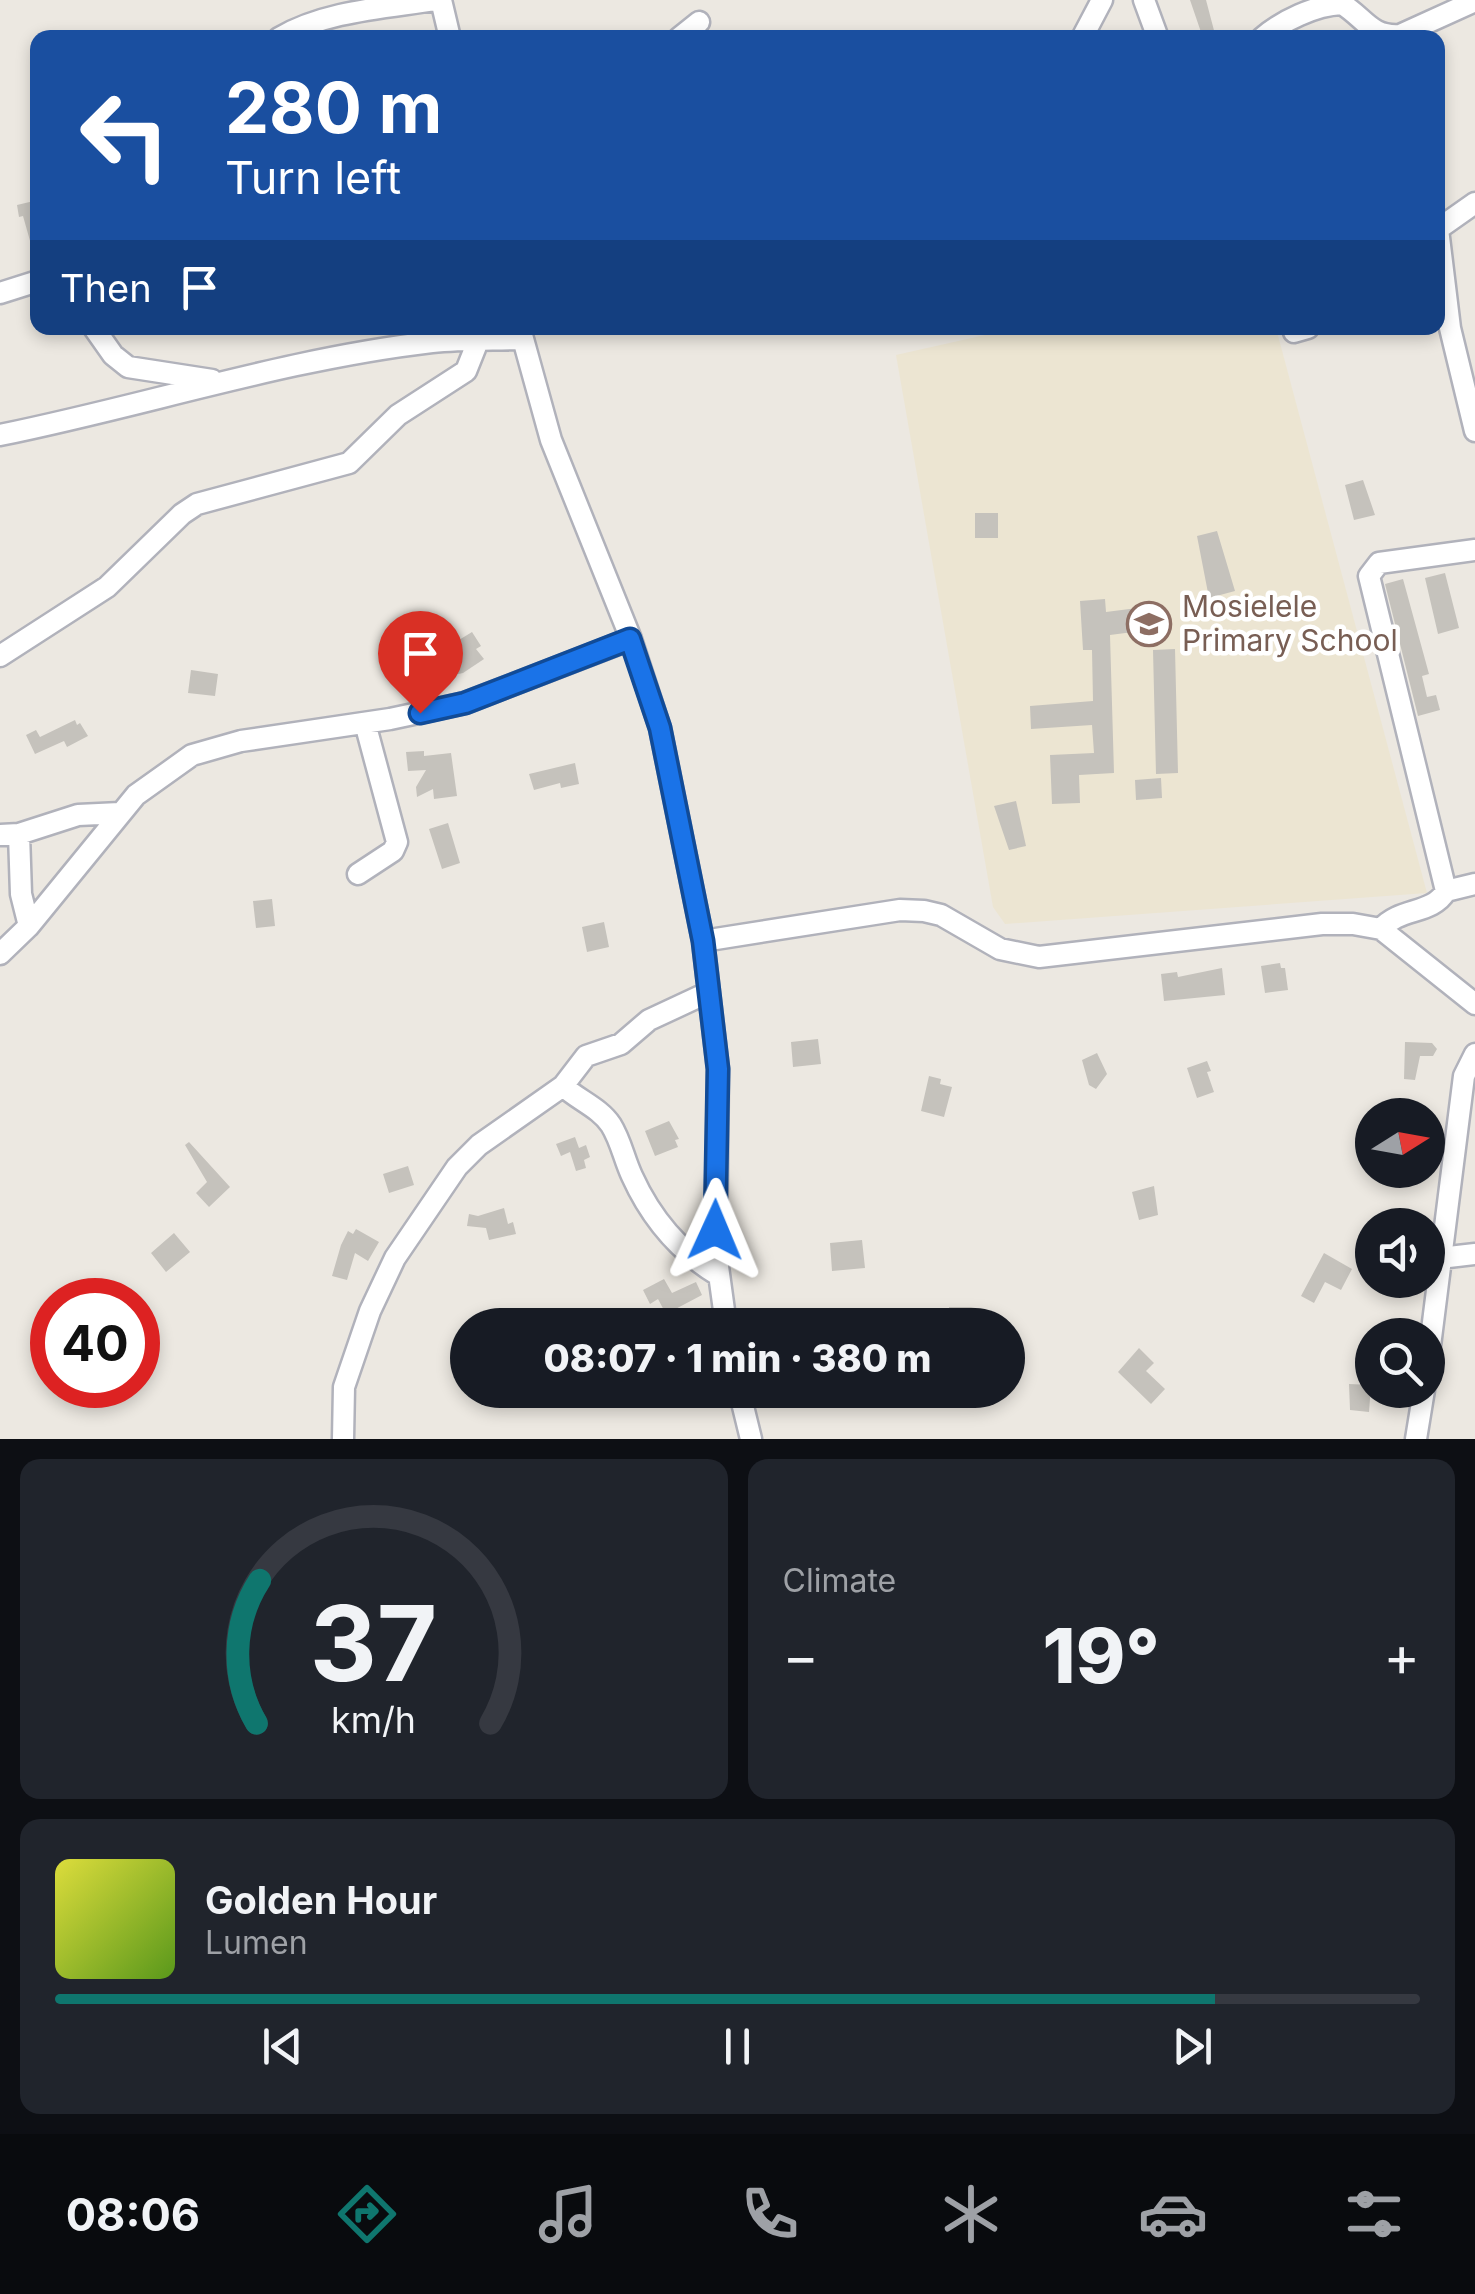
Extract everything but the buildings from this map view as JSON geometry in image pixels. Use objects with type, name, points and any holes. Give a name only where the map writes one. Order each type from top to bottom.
[{"type":"street","points":[[296,30],[310,23],[438,0],[447,30]]},
{"type":"street","points":[[1086,30],[1102,0]]},
{"type":"street","points":[[1144,0],[1155,30]]},
{"type":"street","points":[[1411,30],[1475,1]]},
{"type":"street","points":[[1271,30],[1332,4],[1342,4],[1372,30]]},
{"type":"street","points":[[688,30],[698,22]]},
{"type":"street","points":[[1445,224],[1475,203]]},
{"type":"street","points":[[0,293],[30,284]]},
{"type":"street","points":[[1445,324],[1475,339]]},
{"type":"street","points":[[1445,327],[1470,393],[1475,431]]},
{"type":"street","points":[[99,335],[113,355],[128,367],[227,382]]},
{"type":"street","points":[[0,436],[299,364],[400,347],[509,335]]},
{"type":"street","points":[[522,335],[568,487],[630,639],[660,728],[703,941],[709,992],[719,1100],[714,1208],[723,1308]]},
{"type":"street","points":[[0,656],[106,587],[197,504],[349,464],[398,415],[466,372],[478,340]]},
{"type":"street","points":[[1446,892],[1369,576],[1379,563],[1475,550]]},
{"type":"street","points":[[0,954],[29,926],[120,813],[159,777],[192,755],[240,741],[465,703],[630,639]]},
{"type":"street","points":[[358,874],[392,851],[397,842],[365,722]]},
{"type":"street","points":[[29,926],[10,835],[78,815],[120,813]]},
{"type":"street","points":[[1381,930],[1391,918],[1429,906],[1446,892],[1475,884]]},
{"type":"street","points":[[703,941],[900,910],[941,915],[1000,950],[1039,957],[1322,924],[1353,924],[1381,930],[1475,1004]]},
{"type":"street","points":[[343,1439],[348,1367],[395,1258],[456,1167],[478,1145],[563,1086],[586,1056],[621,1044],[648,1020],[709,992]]},
{"type":"street","points":[[1445,1220],[1464,1076],[1475,1054]]},
{"type":"street","points":[[563,1086],[602,1113],[611,1124],[645,1201],[675,1243],[718,1275]]},
{"type":"street","points":[[1445,1257],[1475,1254]]},
{"type":"street","points":[[743,1408],[751,1439]]},
{"type":"street","points":[[1416,1439],[1421,1408]]},
{"type":"shaded area","name":"Mosielele Primary School","points":[[985,335],[1278,335],[1427,893],[1005,924],[993,907],[896,355]]},
{"type":"place","name":"Mosielele Primary School","points":[[1149,624]]},
{"type":"route","points":[[420,713],[465,703],[630,639],[660,728],[703,941],[718,1069],[715,1230]]}]
